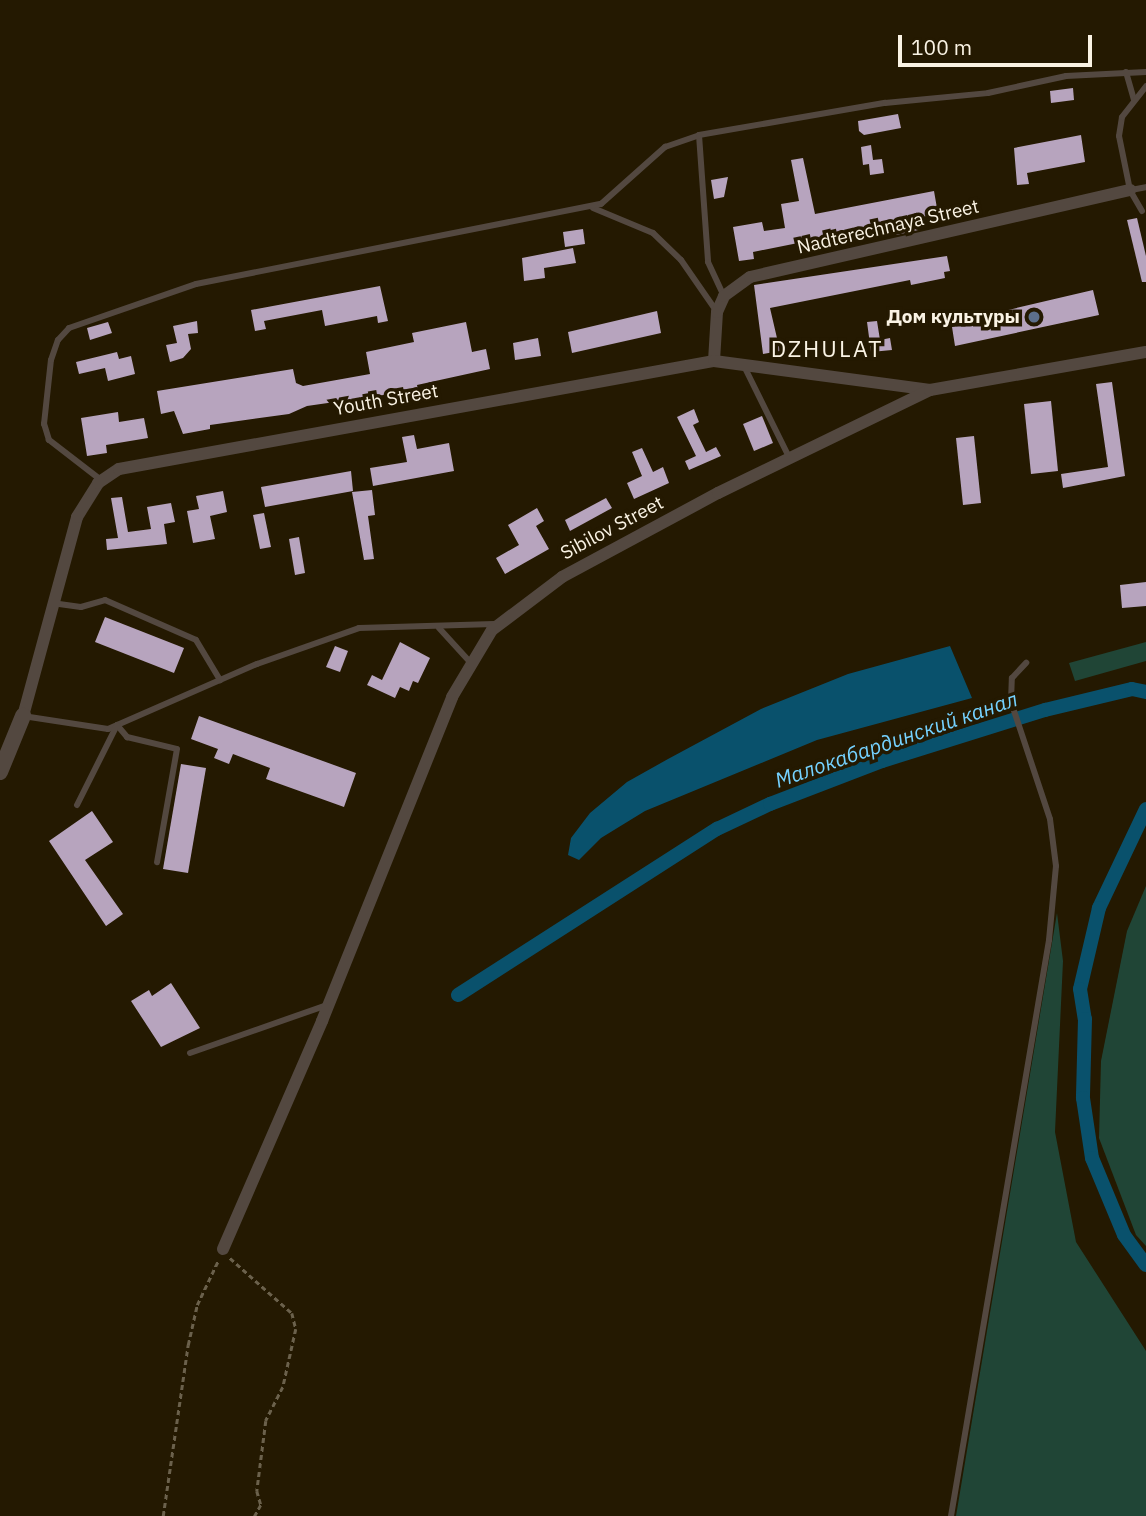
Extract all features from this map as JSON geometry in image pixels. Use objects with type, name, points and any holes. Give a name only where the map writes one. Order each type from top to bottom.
[{"type":"street","name":"Nadterechnaya Street","points":[[724,296],[750,277],[1141,189]]},
{"type":"street","points":[[714,361],[717,312],[724,296]]},
{"type":"street","name":"Sibilov Street","points":[[223,1250],[329,1004],[412,792],[471,663],[500,624],[562,577],[930,390],[1146,352]]},
{"type":"street","name":"Youth Street","points":[[101,480],[119,469],[155,460],[714,361],[930,390]]},
{"type":"street","points":[[0,772],[23,716],[77,517],[101,480]]},
{"type":"lane","points":[[1126,72],[1134,100]]},
{"type":"lane","points":[[101,480],[50,440],[44,424],[51,360],[58,340],[69,328],[196,284],[335,253],[601,205],[664,147],[699,135],[885,103],[1126,72],[1146,72]]},
{"type":"lane","points":[[1142,211],[1141,189],[1119,136],[1122,117],[1146,86]]},
{"type":"lane","points":[[699,135],[708,262],[724,296]]},
{"type":"lane","points":[[592,207],[653,233],[681,260],[717,312]]},
{"type":"lane","points":[[743,364],[760,390],[790,459]]},
{"type":"lane","points":[[52,603],[81,607],[105,600],[196,640],[220,680]]},
{"type":"lane","points":[[23,716],[92,730],[117,725],[220,680],[359,628],[398,625],[439,628],[500,624]]},
{"type":"lane","points":[[439,628],[471,663]]},
{"type":"lane","points":[[951,1516],[1054,891],[1056,866],[1049,819],[1011,702],[1012,678],[1026,663]]},
{"type":"lane","points":[[77,805],[117,725]]},
{"type":"lane","points":[[117,725],[127,737],[177,749],[157,862]]},
{"type":"lane","points":[[190,1053],[329,1004]]},
{"type":"path","points":[[163,1516],[188,1345],[197,1305],[223,1250],[292,1313],[296,1329],[283,1387],[266,1421],[257,1491],[261,1505],[255,1516]]},
{"type":"green space","points":[[1146,642],[1146,661],[1075,681],[1069,663]]},
{"type":"green space","points":[[1146,886],[1146,1246],[1136,1235],[1099,1138],[1101,1061],[1127,931]]},
{"type":"green space","points":[[1057,913],[1063,961],[1055,1132],[1076,1242],[1146,1351],[1146,1516],[956,1516]]},
{"type":"water","points":[[950,646],[972,698],[817,740],[645,811],[601,838],[579,860],[568,855],[571,838],[590,813],[627,782],[668,759],[761,709],[848,674]]},
{"type":"building","points":[[1073,88],[1074,100],[1051,103],[1050,91]]},
{"type":"building","points":[[898,114],[901,128],[864,135],[859,131],[858,121]]},
{"type":"building","points":[[1081,135],[1085,162],[1027,173],[1029,184],[1017,185],[1014,148]]},
{"type":"building","points":[[871,145],[873,160],[882,159],[884,173],[870,175],[869,164],[863,165],[861,147]]},
{"type":"building","points":[[803,158],[815,214],[934,191],[938,214],[921,217],[918,230],[896,235],[895,228],[887,227],[753,252],[754,259],[739,261],[733,227],[762,222],[764,231],[785,228],[781,204],[799,201],[791,160]]},
{"type":"building","points":[[728,177],[724,197],[714,199],[711,180]]},
{"type":"building","points":[[1137,218],[1146,256],[1146,282],[1142,282],[1127,220]]},
{"type":"building","points":[[583,229],[585,244],[565,247],[563,232]]},
{"type":"building","points":[[573,248],[576,263],[544,268],[545,278],[524,281],[522,258]]},
{"type":"building","points":[[947,256],[950,271],[944,272],[945,278],[911,285],[910,280],[770,308],[780,351],[763,354],[754,285]]},
{"type":"building","points":[[380,286],[388,321],[378,323],[377,316],[325,326],[322,310],[264,321],[266,329],[255,331],[251,310]]},
{"type":"building","points":[[1093,290],[1099,315],[955,346],[952,327],[992,321],[991,314]]},
{"type":"building","points":[[657,311],[661,333],[572,353],[568,332]]},
{"type":"building","points":[[197,321],[198,333],[188,334],[191,349],[183,358],[170,362],[166,345],[177,343],[173,326]]},
{"type":"building","points":[[877,321],[880,340],[890,338],[892,350],[871,352],[867,322]]},
{"type":"building","points":[[108,322],[112,333],[90,340],[87,328]]},
{"type":"building","points":[[466,322],[472,352],[486,349],[490,369],[417,385],[418,390],[307,406],[289,414],[210,425],[210,429],[183,434],[174,411],[161,414],[157,391],[293,369],[296,383],[303,386],[370,374],[366,352],[414,342],[412,333]]},
{"type":"building","points":[[538,338],[541,356],[515,360],[513,343]]},
{"type":"building","points":[[117,352],[119,359],[131,356],[135,374],[108,381],[105,368],[79,374],[76,362]]},
{"type":"building","points":[[1112,382],[1125,476],[1063,488],[1061,474],[1108,467],[1096,384]]},
{"type":"building","points":[[1051,401],[1058,471],[1031,474],[1024,404]]},
{"type":"building","points":[[694,409],[699,422],[693,425],[706,452],[716,447],[721,456],[689,470],[685,461],[696,456],[677,417]]},
{"type":"building","points":[[118,412],[119,422],[144,418],[148,438],[106,445],[107,453],[87,456],[81,418]]},
{"type":"building","points":[[762,416],[773,443],[754,451],[743,424]]},
{"type":"building","points":[[414,435],[417,449],[449,443],[454,471],[373,486],[370,468],[407,462],[402,437]]},
{"type":"building","points":[[974,436],[981,503],[963,505],[956,438]]},
{"type":"building","points":[[642,448],[653,472],[663,467],[669,483],[634,499],[627,483],[642,476],[632,452]]},
{"type":"building","points":[[351,471],[353,491],[265,507],[261,487]]},
{"type":"building","points":[[372,490],[375,515],[368,516],[374,559],[364,560],[352,492]]},
{"type":"building","points":[[223,491],[227,512],[210,516],[215,539],[193,543],[187,511],[199,509],[196,496]]},
{"type":"building","points":[[122,497],[128,532],[151,529],[147,507],[171,503],[175,522],[164,524],[167,544],[107,550],[106,539],[118,538],[111,498]]},
{"type":"building","points":[[606,498],[612,508],[570,531],[565,520]]},
{"type":"building","points":[[537,508],[544,521],[536,526],[549,549],[505,574],[496,558],[519,545],[508,525]]},
{"type":"building","points":[[264,513],[271,547],[260,549],[253,515]]},
{"type":"building","points":[[299,537],[305,573],[295,575],[289,539]]},
{"type":"building","points":[[1146,582],[1146,606],[1122,608],[1120,585]]},
{"type":"building","points":[[105,617],[184,648],[174,673],[95,642]]},
{"type":"building","points":[[400,642],[430,658],[418,683],[413,681],[409,691],[400,687],[395,698],[367,685],[372,675],[382,680]]},
{"type":"building","points":[[335,646],[348,651],[340,672],[326,667]]},
{"type":"building","points":[[199,716],[356,773],[344,807],[266,779],[270,768],[233,754],[229,764],[214,758],[218,749],[191,739]]},
{"type":"building","points":[[181,764],[206,768],[188,873],[163,869]]},
{"type":"building","points":[[92,811],[113,842],[85,860],[123,914],[106,926],[49,841]]},
{"type":"building","points":[[171,983],[200,1028],[161,1047],[131,1001],[149,990],[152,996]]},
{"type":"waterway","name":"Малокабардинский канал","points":[[458,995],[717,829],[770,804],[882,761],[1045,710],[1132,689],[1146,692]]},
{"type":"waterway","points":[[1146,809],[1099,908],[1080,989],[1085,1019],[1083,1098],[1092,1158],[1124,1235],[1146,1265]]},
{"type":"place","name":"Дом культуры","points":[[1034,317]]},
{"type":"district","name":"DZHULAT","points":[[827,348]]}]
